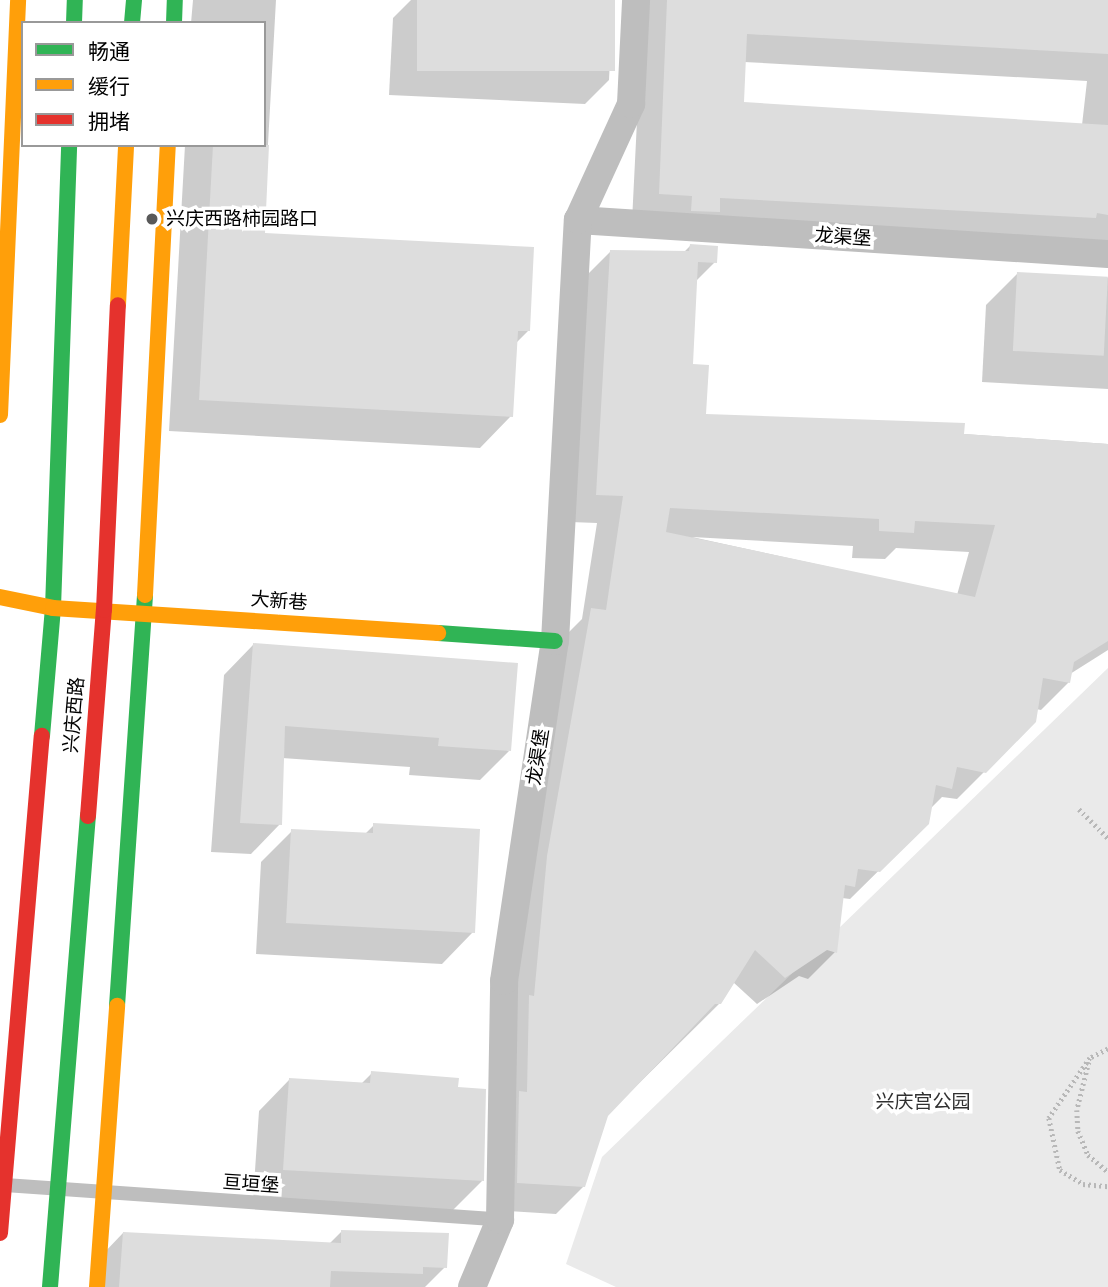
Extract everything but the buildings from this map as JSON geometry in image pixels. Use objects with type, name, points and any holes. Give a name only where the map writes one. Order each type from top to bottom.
[{"type":"main road","points":[[0,415],[18,0]]},
{"type":"main road","points":[[74,21],[75,0]]},
{"type":"main road","points":[[132,21],[134,0]]},
{"type":"main road","points":[[174,21],[175,0]]},
{"type":"main road","name":"兴庆西路","points":[[0,1233],[1,1185],[53,608],[69,147]]},
{"type":"main road","name":"兴庆西路","points":[[50,1287],[55,1189],[104,610],[126,147]]},
{"type":"main road","points":[[97,1287],[144,613],[168,147]]},
{"type":"main road","name":"大新巷","points":[[0,597],[53,608],[555,641]]},
{"type":"street","name":"龙渠堡","points":[[472,1287],[500,1220],[505,981],[555,641],[578,220],[631,104],[636,0]]},
{"type":"street","name":"龙渠堡","points":[[578,220],[1108,254]]},
{"type":"lane","name":"亘垣堡","points":[[1,1185],[500,1220]]},
{"type":"path","points":[[1079,809],[1108,838]]},
{"type":"path","points":[[1108,1049],[1090,1058],[1049,1118],[1051,1145],[1060,1170],[1083,1184],[1108,1186]]},
{"type":"path","points":[[1090,1058],[1077,1110],[1078,1131],[1088,1155],[1108,1172]]},
{"type":"green space","name":"兴庆宫公园","points":[[1108,668],[1108,1287],[616,1287],[566,1264],[602,1157]]},
{"type":"traffic: fast","points":[[74,21],[75,0]]},
{"type":"traffic: fast","points":[[132,21],[134,0]]},
{"type":"traffic: fast","points":[[174,21],[175,0]]},
{"type":"traffic: fast","points":[[42,736],[53,608],[69,147]]},
{"type":"traffic: fast","points":[[117,1006],[145,595]]},
{"type":"traffic: fast","points":[[438,633],[555,641]]},
{"type":"traffic: fast","points":[[50,1287],[88,816]]},
{"type":"traffic: slow","points":[[0,415],[18,0]]},
{"type":"traffic: slow","points":[[118,305],[126,147]]},
{"type":"traffic: slow","points":[[145,595],[168,147]]},
{"type":"traffic: slow","points":[[0,597],[53,608],[438,633]]},
{"type":"traffic: slow","points":[[97,1287],[117,1006]]},
{"type":"traffic: jam","points":[[88,816],[104,610],[118,305]]},
{"type":"traffic: jam","points":[[0,1233],[42,736]]},
{"type":"place","name":"兴庆西路柿园路口","points":[[152,219]]}]
